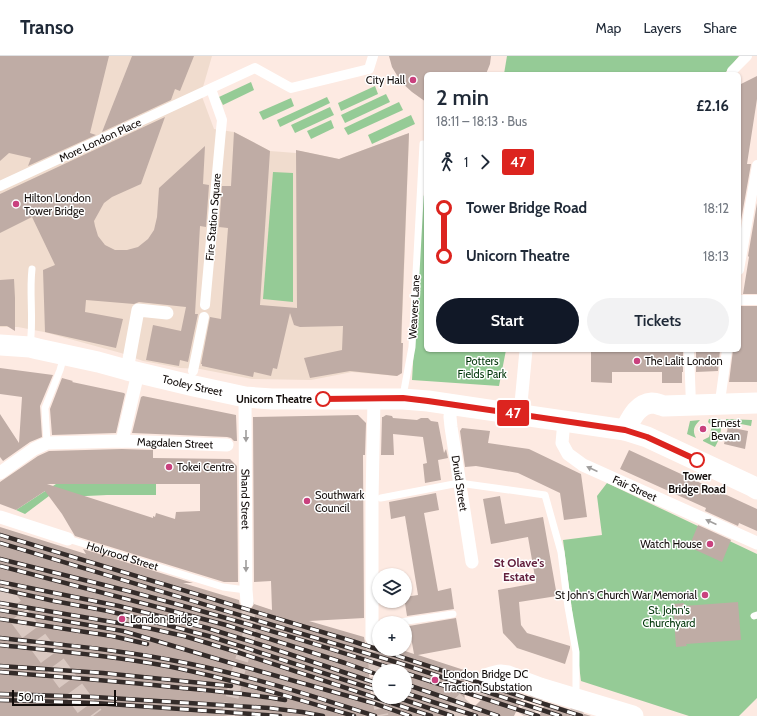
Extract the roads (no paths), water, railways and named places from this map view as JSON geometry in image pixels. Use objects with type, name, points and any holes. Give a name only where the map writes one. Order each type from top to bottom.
[{"type":"main road","name":"Tooley Street","points":[[0,345],[30,347],[245,397],[272,399],[403,398],[625,430],[647,437],[757,489]]},
{"type":"main road","points":[[625,430],[632,416],[643,405],[652,403],[664,406],[757,403]]},
{"type":"main road","points":[[647,437],[652,418],[664,406]]},
{"type":"main road","points":[[489,678],[500,675],[508,676],[539,691],[576,704],[632,716]]},
{"type":"street","name":"More London Place","points":[[0,186],[201,94],[254,68],[291,88],[368,70],[373,56]]},
{"type":"street","points":[[732,71],[747,56]]},
{"type":"street","name":"Fire Station Square","points":[[205,305],[222,120],[211,89]]},
{"type":"street","points":[[741,258],[757,165]]},
{"type":"street","points":[[741,300],[757,300]]},
{"type":"street","name":"Magdalen Street","points":[[122,441],[133,371],[138,310],[167,313]]},
{"type":"street","points":[[193,371],[204,317]]},
{"type":"street","points":[[520,414],[526,352]]},
{"type":"street","points":[[689,352],[691,405]]},
{"type":"street","points":[[722,404],[721,394],[727,352]]},
{"type":"street","name":"Shand Street","points":[[245,397],[247,596]]},
{"type":"street","points":[[374,399],[372,500],[375,616]]},
{"type":"street","name":"Druid Street","points":[[451,404],[450,427],[472,562]]},
{"type":"street","name":"Fair Street","points":[[564,421],[562,443],[568,454],[583,465],[757,543]]},
{"type":"street","name":"Magdalen Street","points":[[1,472],[34,449],[47,443],[122,441],[227,445]]},
{"type":"street","name":"Holyrood Street","points":[[0,517],[68,539]]},
{"type":"lane","name":"Weavers Lane","points":[[403,398],[412,347],[423,144]]},
{"type":"lane","points":[[30,347],[32,320],[32,269]]},
{"type":"lane","points":[[47,443],[45,408],[60,370],[64,355]]},
{"type":"lane","points":[[381,498],[459,483],[545,495],[561,552],[568,607],[576,652],[576,704]]},
{"type":"lane","name":"Holyrood Street","points":[[68,539],[223,587],[247,596]]},
{"type":"lane","points":[[412,620],[454,614]]},
{"type":"tunnel","points":[[0,590],[93,716]]},
{"type":"tunnel","points":[[228,716],[236,680],[249,635],[247,602]]},
{"type":"tunnel","points":[[374,656],[382,716]]},
{"type":"tunnel","points":[[453,716],[489,678]]},
{"type":"tunnel","points":[[524,716],[538,695]]},
{"type":"tunnel","points":[[577,708],[577,716]]},
{"type":"railway","points":[[0,535],[352,641],[581,716]]},
{"type":"railway","points":[[0,543],[399,663],[560,716]]},
{"type":"railway","points":[[0,559],[199,610],[377,664]]},
{"type":"railway","points":[[0,566],[226,625],[372,673]]},
{"type":"railway","points":[[0,582],[119,606],[207,628],[372,682]]},
{"type":"railway","points":[[0,589],[108,611],[212,637],[372,689]]},
{"type":"railway","points":[[0,603],[148,628],[184,636],[431,716]]},
{"type":"railway","points":[[0,610],[123,631],[373,703],[410,716]]},
{"type":"railway","points":[[0,619],[112,636],[147,644]]},
{"type":"railway","points":[[0,638],[117,651],[163,658],[258,680],[375,716]]},
{"type":"railway","points":[[0,645],[108,657],[172,667],[241,683],[354,716]]},
{"type":"railway","points":[[0,666],[103,673],[231,686]]},
{"type":"railway","points":[[0,672],[136,683],[285,700]]},
{"type":"railway","points":[[412,675],[538,716]]},
{"type":"railway","points":[[412,686],[498,716]]},
{"type":"railway","points":[[0,694],[94,697],[269,708],[323,716]]},
{"type":"railway","points":[[412,695],[476,716]]},
{"type":"railway","points":[[0,700],[95,703],[280,716]]},
{"type":"railway","points":[[412,702],[452,716]]},
{"type":"place","name":"City Hall","points":[[413,80]]},
{"type":"place","name":"Hilton London Tower Bridge","points":[[16,204]]},
{"type":"place","name":"The Lalit London","points":[[637,361]]},
{"type":"place","name":"Unicorn Theatre","points":[[323,399]]},
{"type":"place","name":"Ernest Bevan","points":[[703,429]]},
{"type":"place","name":"Tower Bridge Road","points":[[697,460]]},
{"type":"place","name":"Tokei Centre","points":[[169,467]]},
{"type":"place","name":"Southwark Council","points":[[307,501]]},
{"type":"place","name":"Watch House","points":[[710,544]]},
{"type":"place","name":"St John's Church War Memorial","points":[[705,595]]},
{"type":"place","name":"London Bridge","points":[[122,619]]},
{"type":"place","name":"London Bridge DC Traction Substation","points":[[435,680]]},
{"type":"district","name":"St Olave's Estate","points":[[519,569]]},
{"type":"park label","name":"Potters Fields Park","points":[[482,367]]},
{"type":"park label","name":"St. John's Churchyard","points":[[669,616]]}]
